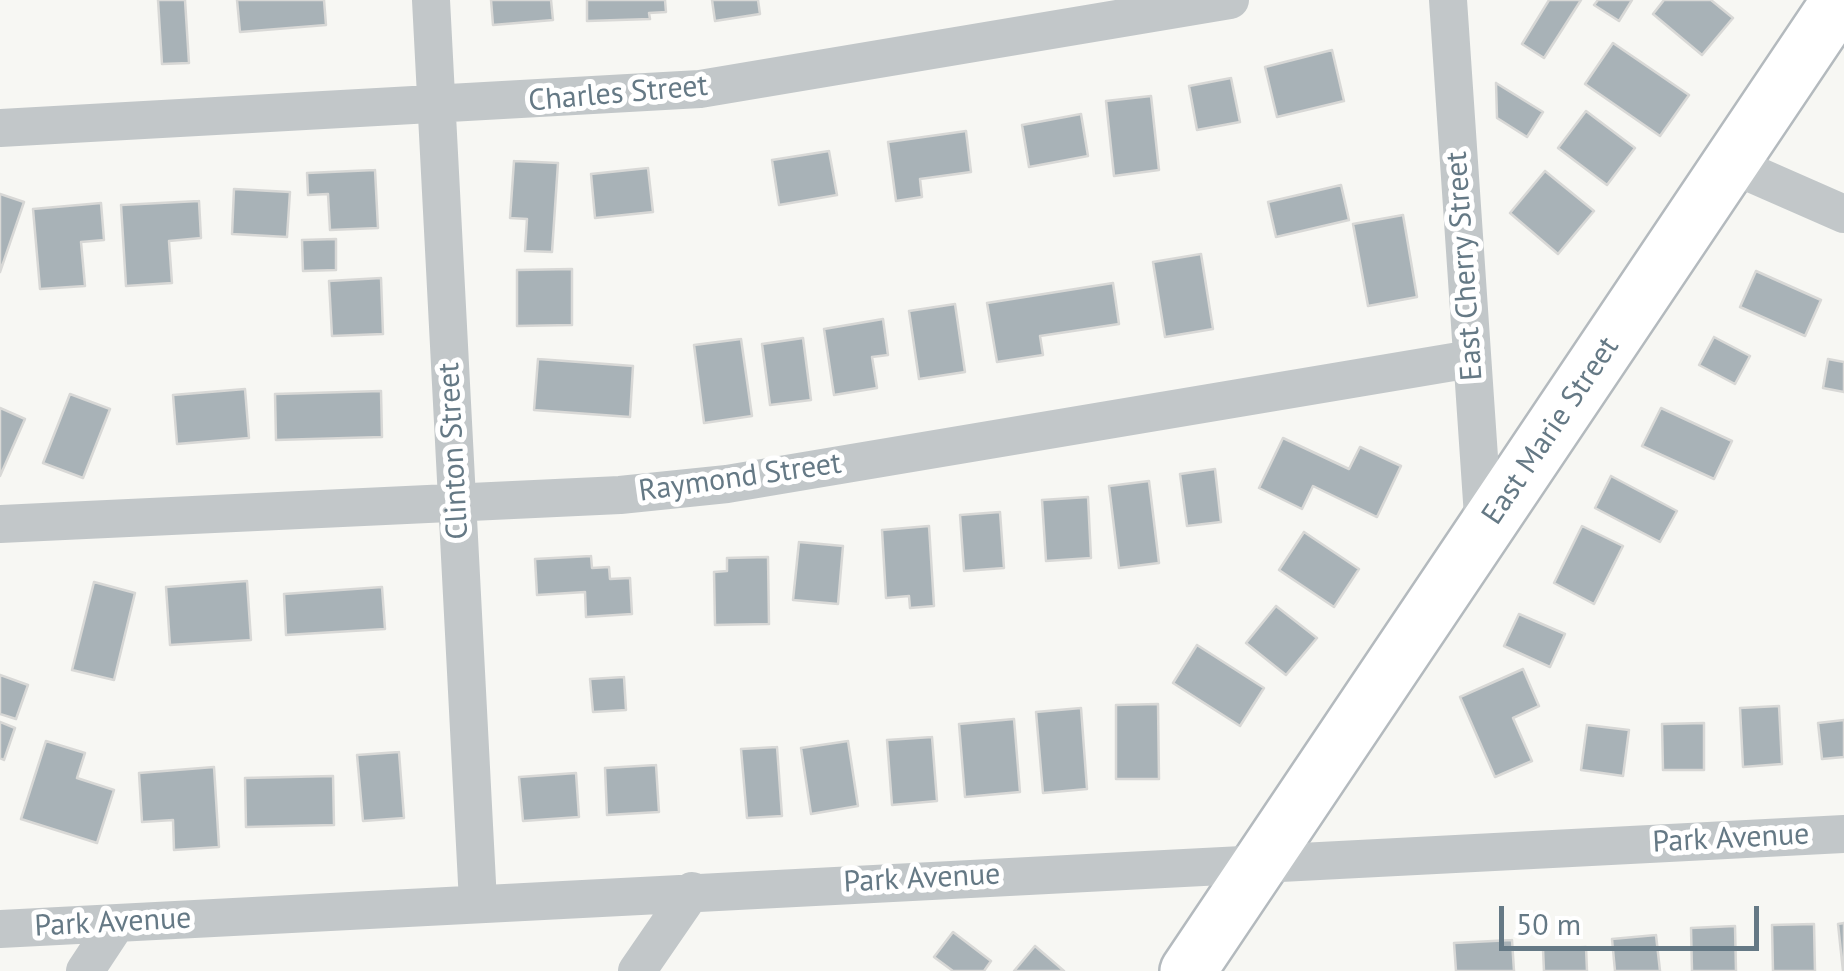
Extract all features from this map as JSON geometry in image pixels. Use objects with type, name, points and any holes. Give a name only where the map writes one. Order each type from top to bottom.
[{"type":"main road","name":"East Marie Street","points":[[1188,971],[1840,0]]},
{"type":"street","name":"Clinton Street","points":[[431,0],[478,902]]},
{"type":"street","name":"Charles Street","points":[[0,128],[436,108],[700,90],[1230,0]]},
{"type":"street","name":"East Cherry Street","points":[[1448,0],[1484,531]]},
{"type":"street","points":[[1730,164],[1844,214]]},
{"type":"street","name":"Raymond Street","points":[[0,524],[620,495],[727,484],[1471,359]]},
{"type":"street","name":"Park Avenue","points":[[0,928],[1844,834]]},
{"type":"street","points":[[638,971],[692,891]]},
{"type":"street","points":[[85,971],[116,924]]},
{"type":"building","points":[[158,0],[185,0],[189,63],[162,64]]},
{"type":"building","points":[[237,0],[324,0],[326,25],[240,32]]},
{"type":"building","points":[[491,0],[551,0],[553,20],[493,25]]},
{"type":"building","points":[[587,0],[665,0],[666,12],[649,13],[650,19],[587,21]]},
{"type":"building","points":[[712,0],[758,0],[760,14],[715,21]]},
{"type":"building","points":[[1549,0],[1581,0],[1544,58],[1522,44]]},
{"type":"building","points":[[1598,0],[1632,0],[1619,21],[1594,5]]},
{"type":"building","points":[[1664,0],[1711,0],[1733,18],[1702,55],[1653,14]]},
{"type":"building","points":[[1613,43],[1689,95],[1660,136],[1585,84]]},
{"type":"building","points":[[1332,50],[1344,101],[1277,117],[1265,67]]},
{"type":"building","points":[[1231,78],[1240,122],[1197,130],[1189,86]]},
{"type":"building","points":[[1496,83],[1543,112],[1527,137],[1497,118]]},
{"type":"building","points":[[1151,96],[1159,170],[1114,176],[1106,101]]},
{"type":"building","points":[[1586,111],[1635,148],[1607,185],[1558,148]]},
{"type":"building","points":[[1081,114],[1088,156],[1029,167],[1022,125]]},
{"type":"building","points":[[966,131],[971,172],[920,179],[922,197],[896,201],[888,142]]},
{"type":"building","points":[[829,151],[837,195],[779,205],[772,160]]},
{"type":"building","points":[[514,161],[558,163],[552,252],[525,251],[527,219],[510,218]]},
{"type":"building","points":[[648,168],[653,212],[595,218],[591,174]]},
{"type":"building","points":[[375,170],[378,228],[330,230],[328,194],[308,195],[307,173]]},
{"type":"building","points":[[1545,171],[1594,211],[1558,254],[1510,213]]},
{"type":"building","points":[[1341,185],[1349,220],[1276,237],[1268,202]]},
{"type":"building","points":[[234,189],[290,192],[287,237],[232,234]]},
{"type":"building","points":[[0,194],[24,202],[0,272]]},
{"type":"building","points":[[199,201],[201,238],[169,241],[172,283],[126,286],[121,205]]},
{"type":"building","points":[[101,203],[104,240],[81,242],[85,286],[40,289],[33,209]]},
{"type":"building","points":[[1403,215],[1417,297],[1368,306],[1353,224]]},
{"type":"building","points":[[336,239],[336,270],[303,271],[302,240]]},
{"type":"building","points":[[1201,254],[1213,329],[1165,337],[1153,262]]},
{"type":"building","points":[[572,269],[572,325],[517,326],[517,270]]},
{"type":"building","points":[[1756,271],[1821,300],[1805,336],[1740,307]]},
{"type":"building","points":[[381,278],[383,334],[332,336],[329,281]]},
{"type":"building","points":[[1113,283],[1119,324],[1040,336],[1043,355],[997,362],[987,303]]},
{"type":"building","points":[[955,304],[965,372],[919,379],[909,311]]},
{"type":"building","points":[[883,319],[888,355],[872,357],[877,388],[834,395],[824,329]]},
{"type":"building","points":[[1714,337],[1750,356],[1735,384],[1699,365]]},
{"type":"building","points":[[803,338],[811,400],[770,405],[762,344]]},
{"type":"building","points":[[741,339],[752,416],[704,423],[694,345]]},
{"type":"building","points":[[538,359],[633,366],[630,417],[534,410]]},
{"type":"building","points":[[1828,359],[1844,362],[1844,392],[1823,388]]},
{"type":"building","points":[[245,389],[249,438],[177,444],[173,395]]},
{"type":"building","points":[[381,391],[382,437],[276,440],[275,394]]},
{"type":"building","points":[[70,394],[110,409],[83,478],[43,463]]},
{"type":"building","points":[[0,408],[25,419],[0,476]]},
{"type":"building","points":[[1661,408],[1732,441],[1714,479],[1642,446]]},
{"type":"building","points":[[1283,438],[1349,469],[1360,447],[1401,466],[1377,517],[1313,486],[1302,509],[1259,488]]},
{"type":"building","points":[[1215,469],[1221,522],[1187,526],[1180,474]]},
{"type":"building","points":[[1611,476],[1677,511],[1660,542],[1595,508]]},
{"type":"building","points":[[1149,481],[1159,563],[1119,568],[1109,486]]},
{"type":"building","points":[[1088,497],[1091,558],[1046,561],[1042,500]]},
{"type":"building","points":[[1000,512],[1004,568],[964,571],[960,515]]},
{"type":"building","points":[[929,526],[934,606],[910,608],[909,596],[886,598],[882,530]]},
{"type":"building","points":[[1582,526],[1623,546],[1594,604],[1554,583]]},
{"type":"building","points":[[1304,532],[1359,569],[1334,607],[1279,570]]},
{"type":"building","points":[[799,542],[843,546],[838,604],[793,600]]},
{"type":"building","points":[[591,556],[592,568],[609,567],[610,579],[630,578],[632,614],[586,617],[585,592],[537,595],[535,559]]},
{"type":"building","points":[[768,557],[769,624],[715,625],[714,572],[727,571],[727,558]]},
{"type":"building","points":[[247,581],[251,640],[170,645],[166,587]]},
{"type":"building","points":[[94,582],[135,593],[114,680],[72,670]]},
{"type":"building","points":[[382,587],[385,629],[286,635],[284,594]]},
{"type":"building","points":[[1276,606],[1317,638],[1286,675],[1246,643]]},
{"type":"building","points":[[1519,614],[1565,634],[1550,667],[1504,646]]},
{"type":"building","points":[[1197,645],[1264,688],[1240,726],[1173,683]]},
{"type":"building","points":[[1523,669],[1539,706],[1513,718],[1532,761],[1495,777],[1460,697]]},
{"type":"building","points":[[0,675],[28,685],[16,719],[0,714]]},
{"type":"building","points":[[624,677],[626,710],[593,712],[590,679]]},
{"type":"building","points":[[1158,704],[1159,779],[1116,779],[1116,705]]},
{"type":"building","points":[[1779,706],[1782,764],[1743,767],[1740,708]]},
{"type":"building","points":[[1081,708],[1087,789],[1043,793],[1036,712]]},
{"type":"building","points":[[1014,719],[1020,792],[965,797],[959,724]]},
{"type":"building","points":[[1844,720],[1844,757],[1822,759],[1818,723]]},
{"type":"building","points":[[0,722],[15,728],[4,760],[0,758]]},
{"type":"building","points":[[1704,723],[1704,770],[1663,770],[1662,724]]},
{"type":"building","points":[[1587,725],[1629,730],[1623,776],[1581,770]]},
{"type":"building","points":[[932,737],[937,801],[892,805],[887,740]]},
{"type":"building","points":[[46,741],[85,753],[77,778],[114,790],[97,843],[21,819]]},
{"type":"building","points":[[848,741],[858,806],[811,814],[801,748]]},
{"type":"building","points":[[777,747],[782,816],[747,818],[741,749]]},
{"type":"building","points":[[399,752],[404,818],[363,821],[357,755]]},
{"type":"building","points":[[656,765],[659,812],[607,815],[605,768]]},
{"type":"building","points":[[214,767],[219,847],[174,850],[173,820],[142,822],[139,773]]},
{"type":"building","points":[[576,773],[579,817],[523,821],[519,777]]},
{"type":"building","points":[[333,776],[334,825],[246,827],[245,778]]},
{"type":"building","points":[[1844,923],[1844,971],[1843,971],[1838,924]]},
{"type":"building","points":[[1814,924],[1815,971],[1773,971],[1772,925]]},
{"type":"building","points":[[1735,926],[1736,971],[1692,971],[1691,928]]},
{"type":"building","points":[[953,932],[991,961],[984,971],[953,971],[934,957]]},
{"type":"building","points":[[1656,935],[1660,971],[1615,971],[1612,939]]},
{"type":"building","points":[[1512,940],[1514,971],[1456,971],[1454,943]]},
{"type":"building","points":[[1035,946],[1064,971],[1014,971]]},
{"type":"building","points":[[1586,947],[1587,971],[1544,971],[1543,949]]}]
